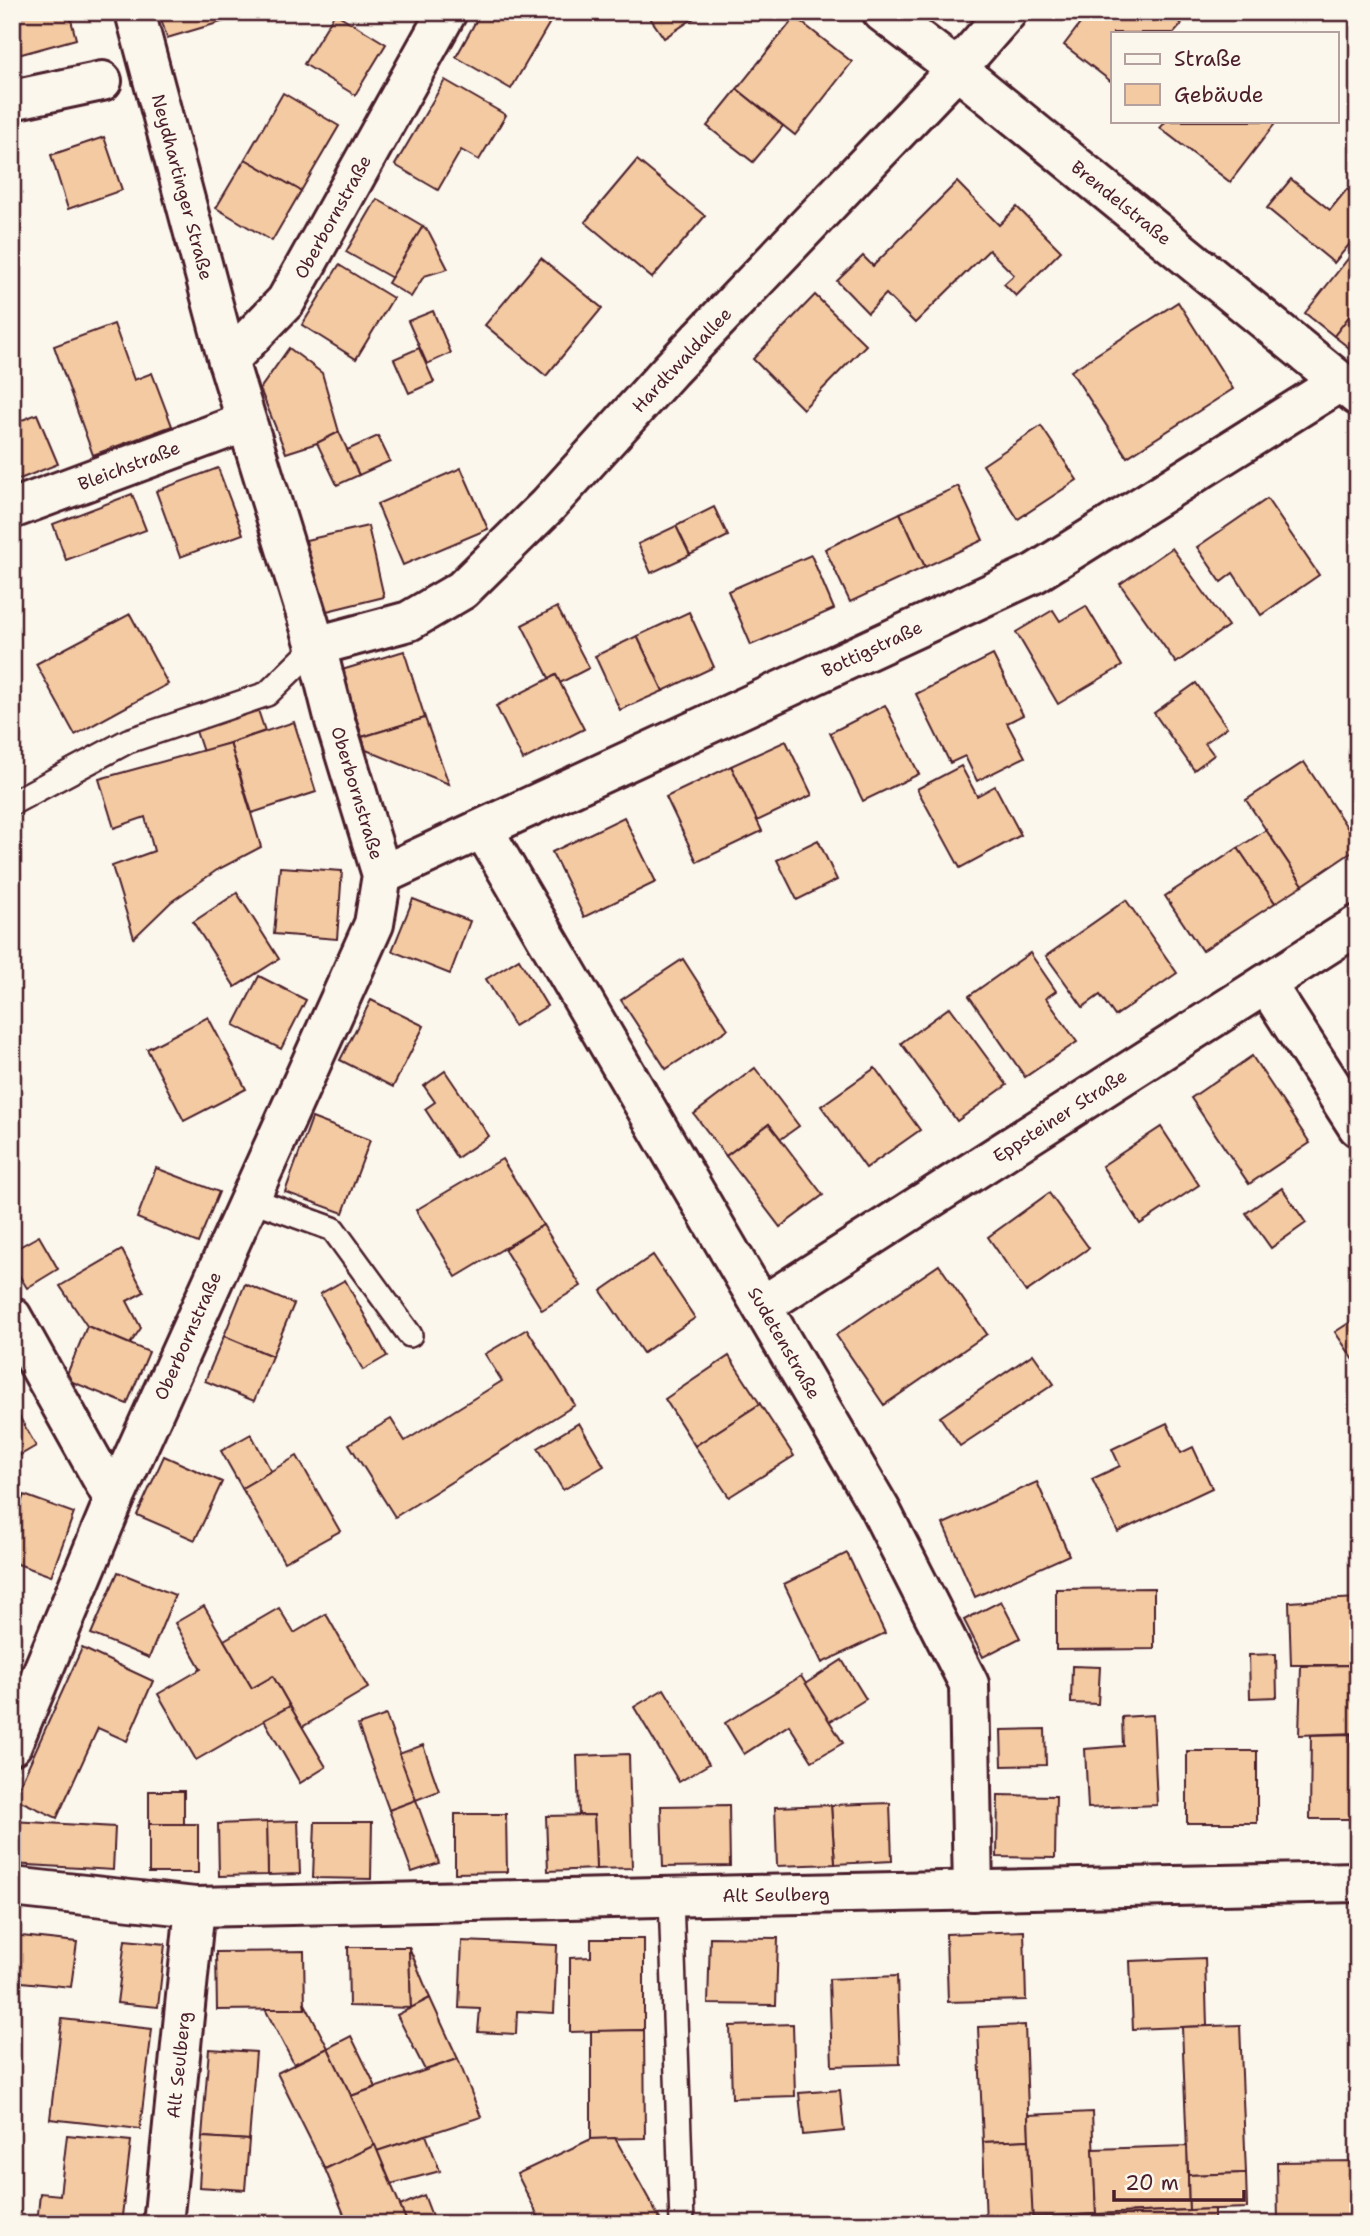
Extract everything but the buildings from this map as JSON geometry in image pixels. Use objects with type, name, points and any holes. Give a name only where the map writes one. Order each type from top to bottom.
[{"type":"street","name":"Neydhartinger Straße","points":[[135,12],[228,361]]},
{"type":"street","name":"Oberbornstraße","points":[[12,1745],[114,1500],[374,923],[382,874],[335,721],[316,646],[228,361],[286,300],[447,12]]},
{"type":"street","name":"Brendelstraße","points":[[882,12],[957,69],[1349,389]]},
{"type":"street","name":"Hardtwaldallee","points":[[316,646],[409,621],[462,590],[548,505],[670,370],[957,69],[1007,12]]},
{"type":"street","points":[[12,100],[102,81]]},
{"type":"street","name":"Bottigstraße","points":[[382,874],[1035,573],[1349,389]]},
{"type":"street","name":"Bleichstraße","points":[[12,509],[246,422]]},
{"type":"street","name":"Sudetenstraße","points":[[484,829],[880,1509],[969,1685],[973,1891]]},
{"type":"street","name":"Eppsteiner Straße","points":[[762,1307],[1358,925]]},
{"type":"street","points":[[1266,984],[1358,1128]]},
{"type":"street","points":[[12,1317],[114,1500]]},
{"type":"street","name":"Alt Seulberg","points":[[12,1887],[195,1907],[1358,1882]]},
{"type":"street","name":"Alt Seulberg","points":[[163,2224],[195,1907]]},
{"type":"lane","points":[[12,803],[128,741],[267,694],[316,646]]},
{"type":"lane","points":[[250,1199],[333,1229],[410,1335]]},
{"type":"lane","points":[[671,1897],[682,2224]]}]
